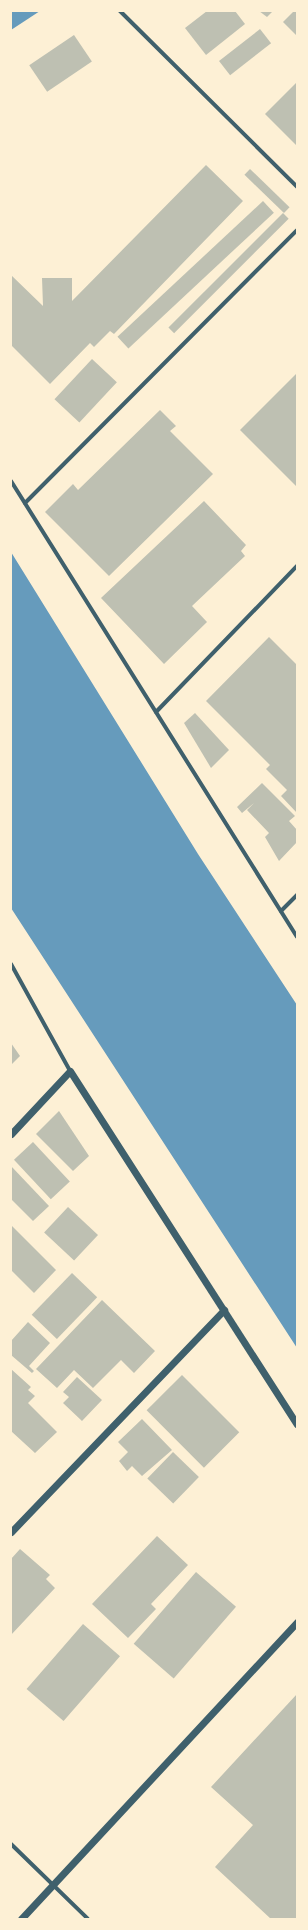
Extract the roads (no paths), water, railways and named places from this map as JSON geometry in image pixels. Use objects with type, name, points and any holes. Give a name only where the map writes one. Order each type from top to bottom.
[{"type":"street","points":[[120,11],[297,187]]},
{"type":"street","points":[[25,503],[297,230]]},
{"type":"street","points":[[11,481],[297,937]]},
{"type":"street","points":[[156,712],[297,566]]},
{"type":"street","points":[[281,911],[297,895]]},
{"type":"street","points":[[11,964],[70,1071],[297,1424]]},
{"type":"street","points":[[11,1134],[70,1071]]},
{"type":"street","points":[[11,1532],[224,1310]]},
{"type":"street","points":[[21,1919],[297,1622]]},
{"type":"street","points":[[11,1844],[54,1884],[88,1919]]},
{"type":"water","points":[[11,11],[40,11],[11,30]]},
{"type":"water","points":[[11,552],[198,854],[297,1005],[297,1348],[11,908]]}]
